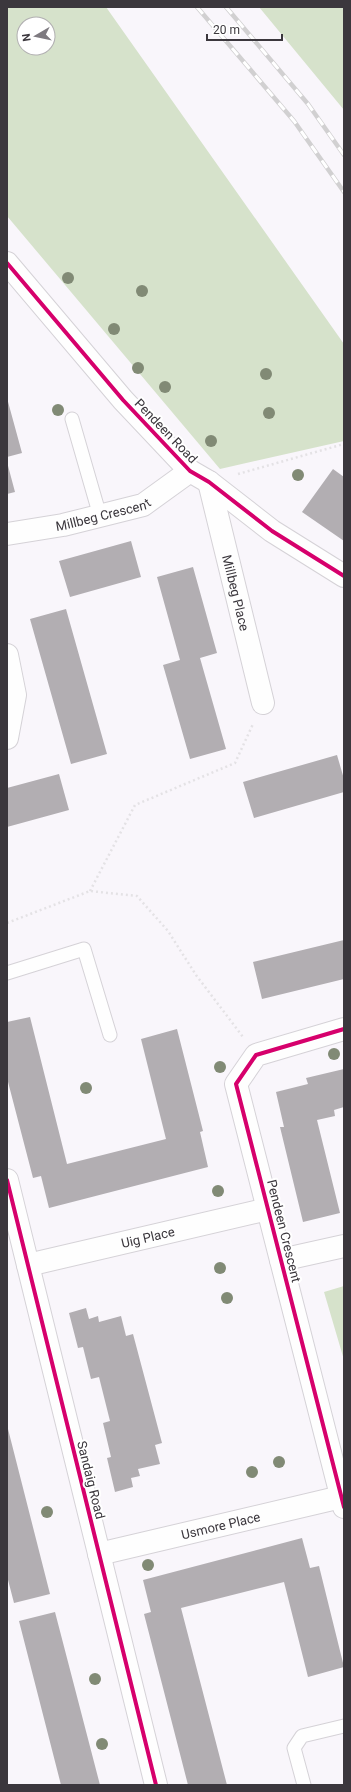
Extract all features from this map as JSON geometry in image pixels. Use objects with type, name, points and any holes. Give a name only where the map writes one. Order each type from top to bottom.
[{"type":"street","name":"Pendeen Road","points":[[7,264],[123,400],[190,471],[209,482],[272,531],[344,576]]},
{"type":"street","name":"Millbeg Crescent","points":[[7,534],[63,525],[143,505],[190,471]]},
{"type":"street","name":"Millbeg Place","points":[[209,482],[263,703]]},
{"type":"street","points":[[7,655],[15,695],[7,738]]},
{"type":"street","points":[[256,1055],[344,1029]]},
{"type":"street","name":"Pendeen Crescent","points":[[256,1055],[236,1084],[281,1260],[336,1441],[343,1502]]},
{"type":"street","name":"Sandaig Road","points":[[7,1180],[156,1785]]},
{"type":"street","name":"Uig Place","points":[[28,1264],[268,1210]]},
{"type":"street","points":[[281,1260],[344,1246]]},
{"type":"street","name":"Usmore Place","points":[[99,1554],[343,1502]]},
{"type":"lane","points":[[72,419],[100,516]]},
{"type":"lane","points":[[7,973],[84,949],[110,1035]]},
{"type":"lane","points":[[304,1785],[294,1748],[302,1736],[344,1726]]},
{"type":"path","points":[[209,482],[344,444]]},
{"type":"path","points":[[90,891],[135,805],[235,763],[263,703]]},
{"type":"path","points":[[7,923],[90,891],[137,896],[168,931],[196,975],[256,1055]]},
{"type":"green space","points":[[7,7],[106,7],[344,344],[344,441],[220,469],[7,216]]},
{"type":"green space","points":[[259,7],[344,7],[344,110]]},
{"type":"green space","points":[[344,1286],[344,1360],[324,1292]]},
{"type":"building","points":[[7,398],[22,453],[7,457]]},
{"type":"building","points":[[7,462],[15,492],[7,494]]},
{"type":"building","points":[[333,469],[344,477],[344,541],[302,512]]},
{"type":"building","points":[[131,541],[141,577],[70,597],[59,561]]},
{"type":"building","points":[[193,567],[217,653],[200,658],[226,749],[190,759],[163,665],[180,660],[157,577]]},
{"type":"building","points":[[66,609],[107,754],[71,764],[30,619]]},
{"type":"building","points":[[337,755],[344,779],[344,792],[254,818],[243,782]]},
{"type":"building","points":[[59,774],[69,810],[7,827],[7,788]]},
{"type":"building","points":[[344,940],[344,979],[262,999],[253,962]]},
{"type":"building","points":[[30,1017],[67,1164],[166,1139],[141,1039],[177,1029],[203,1131],[200,1132],[208,1167],[49,1208],[41,1176],[33,1178],[7,1078],[7,1022]]},
{"type":"building","points":[[344,1069],[344,1107],[334,1110],[335,1116],[317,1120],[340,1213],[303,1222],[280,1127],[284,1127],[276,1092],[308,1084],[306,1078]]},
{"type":"building","points":[[86,1308],[89,1319],[98,1316],[99,1322],[121,1316],[126,1336],[133,1334],[162,1443],[155,1445],[160,1464],[138,1469],[140,1476],[131,1478],[133,1487],[115,1492],[107,1458],[111,1457],[103,1423],[110,1421],[99,1377],[91,1379],[83,1347],[78,1348],[69,1313]]},
{"type":"building","points":[[8,1429],[50,1594],[14,1603],[7,1576]]},
{"type":"building","points":[[302,1538],[310,1568],[319,1566],[344,1667],[308,1677],[284,1582],[181,1608],[227,1785],[188,1785],[144,1614],[151,1612],[143,1580]]},
{"type":"building","points":[[55,1612],[100,1785],[61,1785],[19,1621]]},
{"type":"railway","points":[[197,7],[294,121],[344,192]]},
{"type":"railway","points":[[226,7],[308,104],[344,155]]},
{"type":"cycle path","points":[[7,263],[123,400],[190,471],[209,482],[272,531],[344,576]]},
{"type":"cycle path","points":[[344,1029],[256,1055],[236,1084],[344,1507]]},
{"type":"cycle path","points":[[7,1180],[156,1785]]}]
